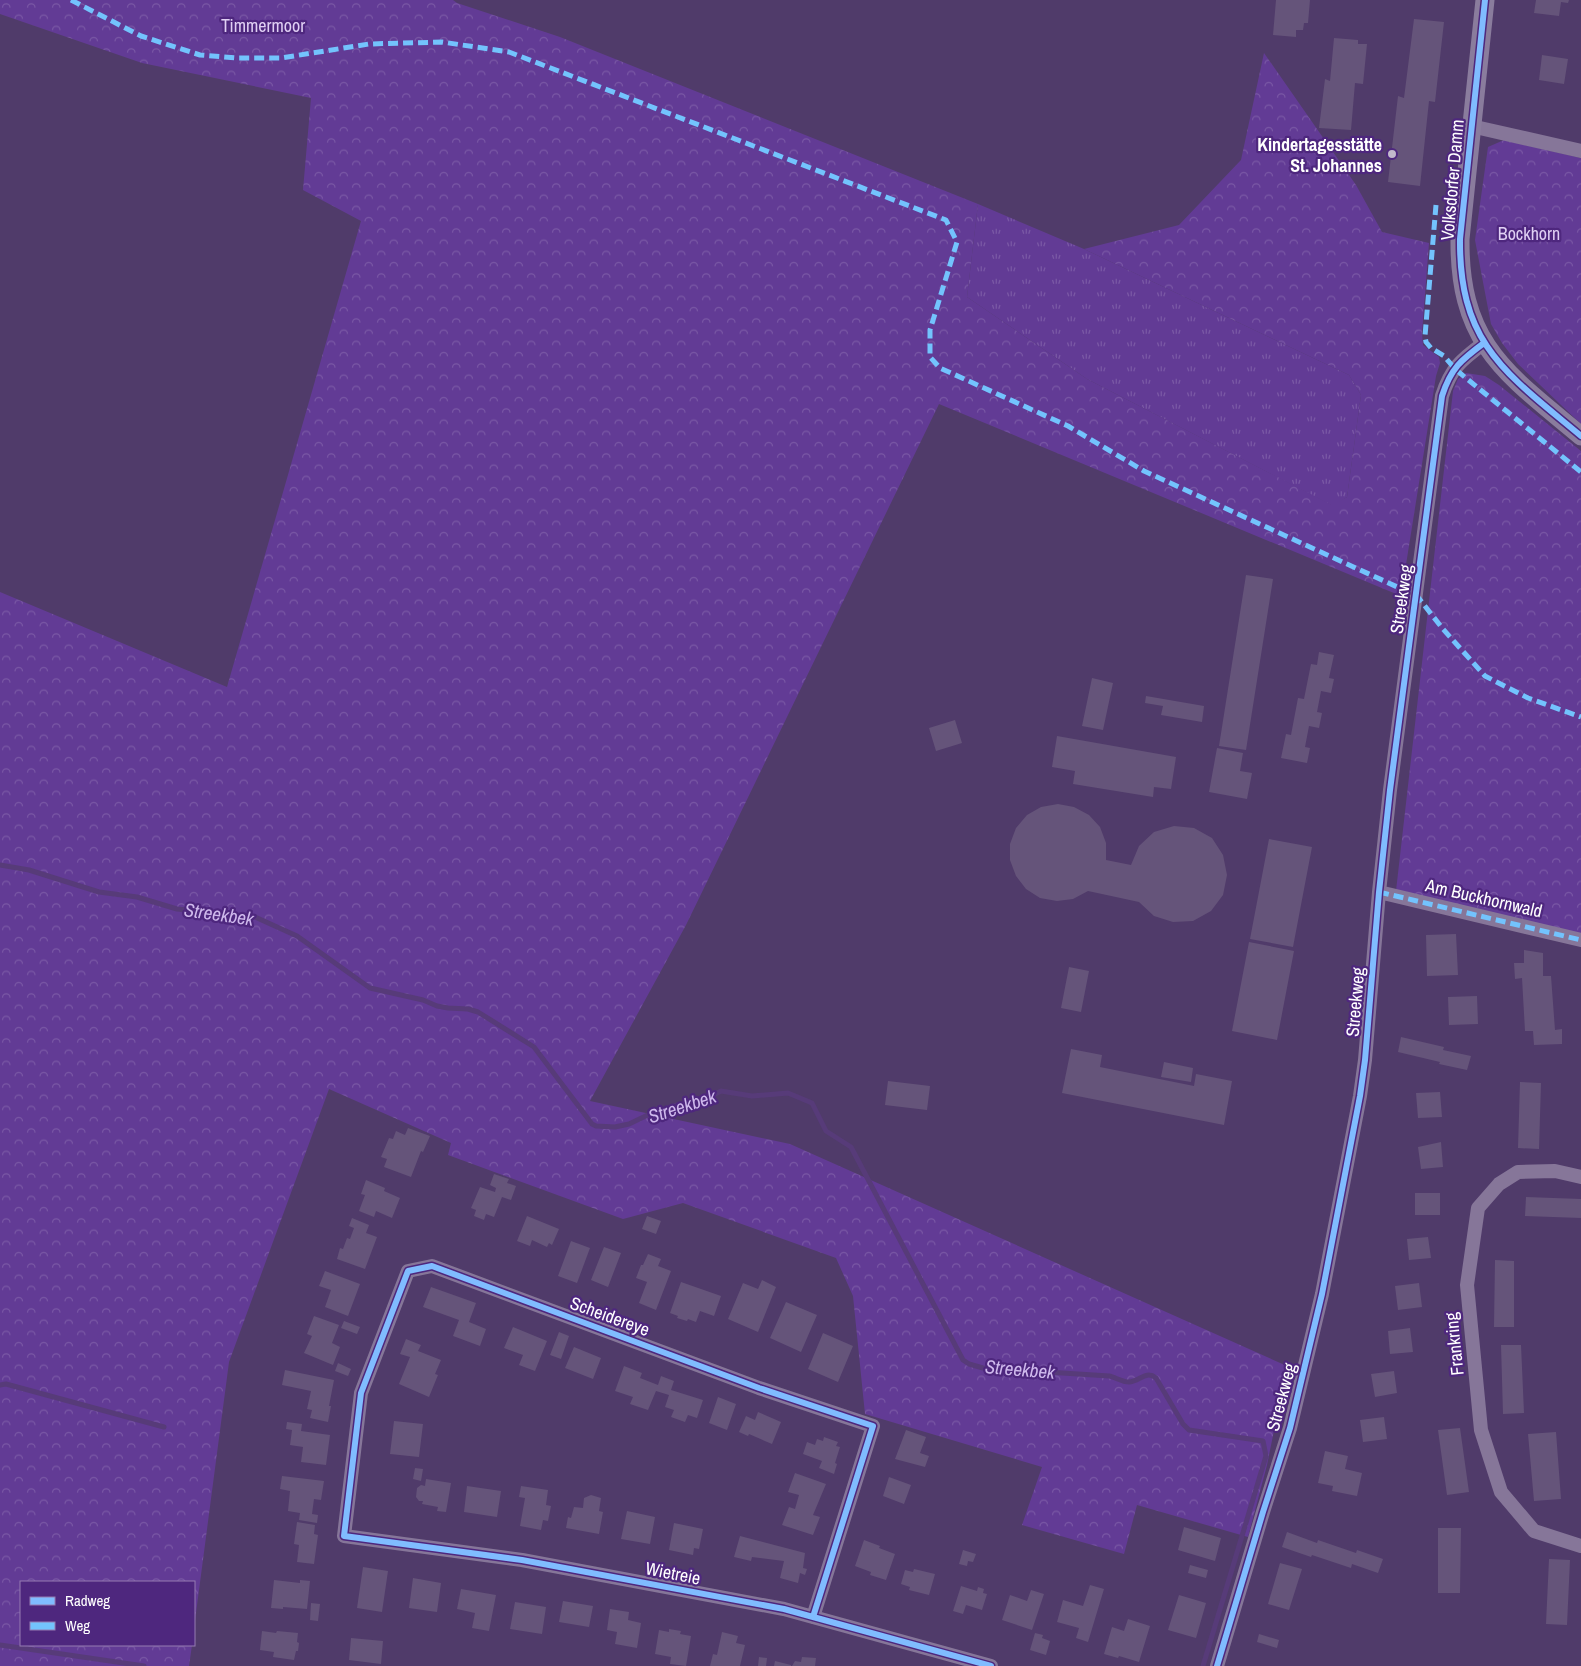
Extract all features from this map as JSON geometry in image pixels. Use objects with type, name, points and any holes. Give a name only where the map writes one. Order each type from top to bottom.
[{"type":"main road","name":"Volksdorfer Damm","points":[[1485,0],[1460,239],[1461,272],[1468,309],[1478,332],[1496,361],[1514,380],[1581,436]]},
{"type":"street","points":[[1471,126],[1581,151]]},
{"type":"street","name":"Streekweg","points":[[1217,1666],[1290,1428],[1322,1294],[1360,1096],[1391,786],[1442,396],[1446,383],[1461,360],[1484,343]]},
{"type":"street","name":"Am Buckhornwald","points":[[1379,892],[1581,940]]},
{"type":"street","name":"Frankring","points":[[1581,1177],[1555,1171],[1518,1172],[1499,1184],[1478,1208],[1467,1285],[1481,1430],[1501,1492],[1534,1531],[1581,1546]]},
{"type":"street","name":"Scheidereye","points":[[344,1536],[361,1393],[408,1271],[432,1266],[759,1388],[873,1426],[813,1617]]},
{"type":"street","name":"Wietreie","points":[[344,1536],[522,1560],[784,1609],[991,1666]]},
{"type":"green space","name":"Timmermoor","points":[[0,0],[453,0],[457,3],[560,37],[978,204],[967,297],[1087,379],[1332,505],[1347,497],[1361,395],[1349,375],[1084,249],[1179,225],[1241,160],[1264,53],[1356,185],[1382,232],[1429,243],[1422,333],[1423,345],[1439,357],[1440,363],[1436,376],[1401,596],[939,404],[686,925],[590,1101],[790,1144],[1287,1366],[1267,1465],[1248,1537],[1137,1505],[1124,1554],[1022,1525],[1042,1467],[865,1414],[853,1296],[836,1258],[683,1203],[623,1219],[448,1155],[451,1143],[329,1089],[229,1362],[195,1620],[195,1581],[20,1581],[20,1646],[192,1646],[189,1666],[0,1666],[0,592],[227,687],[361,221],[303,190],[311,98],[142,63],[0,14]]},
{"type":"green space","name":"Bockhorn","points":[[1504,140],[1581,158],[1581,424],[1518,364],[1502,343],[1491,324],[1475,240],[1488,147]]},
{"type":"green space","points":[[978,204],[1084,249],[1349,375],[1361,395],[1347,497],[1333,506],[1087,379],[967,297]]},
{"type":"green space","points":[[1466,373],[1485,376],[1499,385],[1581,451],[1581,934],[1396,891],[1453,391],[1458,379]]},
{"type":"building","points":[[1276,0],[1310,0],[1308,23],[1304,23],[1303,30],[1296,30],[1296,37],[1273,35]]},
{"type":"building","points":[[1536,0],[1569,0],[1568,3],[1561,2],[1559,16],[1534,13]]},
{"type":"building","points":[[1414,19],[1444,22],[1435,102],[1429,101],[1420,186],[1388,182],[1398,96],[1404,98]]},
{"type":"building","points":[[1334,38],[1358,40],[1358,44],[1367,44],[1363,84],[1355,83],[1351,130],[1319,128],[1325,79],[1330,81]]},
{"type":"building","points":[[1542,55],[1568,59],[1564,84],[1539,80]]},
{"type":"building","points":[[1246,575],[1273,579],[1246,750],[1219,746]]},
{"type":"building","points":[[1319,652],[1334,655],[1329,678],[1334,679],[1331,693],[1321,691],[1317,712],[1322,713],[1319,728],[1309,726],[1305,747],[1310,748],[1307,763],[1281,758],[1286,734],[1291,735],[1298,698],[1304,699],[1311,664],[1317,665]]},
{"type":"building","points":[[1092,678],[1113,683],[1103,730],[1082,726]]},
{"type":"building","points":[[1146,696],[1204,706],[1202,722],[1161,715],[1163,706],[1145,703]]},
{"type":"building","points":[[955,720],[962,743],[936,751],[929,728]]},
{"type":"building","points":[[1057,736],[1176,757],[1171,789],[1154,787],[1153,797],[1073,784],[1075,771],[1052,767]]},
{"type":"building","points":[[1217,748],[1243,753],[1240,771],[1252,773],[1247,799],[1209,792]]},
{"type":"building","points":[[1058,804],[1074,807],[1089,815],[1100,827],[1106,843],[1106,860],[1131,865],[1139,846],[1154,832],[1174,826],[1194,828],[1212,838],[1223,855],[1227,875],[1223,895],[1211,911],[1193,921],[1173,922],[1154,916],[1139,902],[1088,891],[1073,899],[1057,901],[1040,898],[1026,889],[1016,876],[1010,860],[1010,844],[1016,828],[1027,815],[1041,807]]},
{"type":"building","points":[[1269,839],[1312,847],[1293,947],[1250,939]]},
{"type":"building","points":[[1456,934],[1458,975],[1427,976],[1426,935]]},
{"type":"building","points":[[1249,942],[1294,951],[1277,1040],[1232,1031]]},
{"type":"building","points":[[1524,950],[1543,953],[1543,976],[1551,976],[1555,1030],[1562,1029],[1562,1044],[1534,1045],[1533,1031],[1525,1031],[1522,978],[1515,979],[1514,963],[1524,963]]},
{"type":"building","points":[[1069,967],[1089,971],[1081,1012],[1061,1008]]},
{"type":"building","points":[[1477,996],[1478,1024],[1449,1025],[1448,997]]},
{"type":"building","points":[[1401,1037],[1444,1047],[1443,1050],[1471,1056],[1467,1070],[1398,1052]]},
{"type":"building","points":[[1071,1049],[1102,1055],[1100,1067],[1194,1086],[1196,1074],[1232,1081],[1224,1125],[1062,1093]]},
{"type":"building","points":[[1164,1062],[1193,1068],[1191,1082],[1161,1077]]},
{"type":"building","points":[[888,1081],[930,1086],[927,1110],[885,1105]]},
{"type":"building","points":[[1520,1082],[1541,1083],[1539,1149],[1518,1148]]},
{"type":"building","points":[[1440,1092],[1442,1117],[1418,1118],[1416,1093]]},
{"type":"building","points":[[408,1128],[430,1136],[423,1152],[421,1151],[411,1177],[384,1167],[387,1159],[381,1157],[389,1138],[393,1139],[396,1131],[405,1135]]},
{"type":"building","points":[[1441,1142],[1443,1167],[1421,1169],[1418,1147]]},
{"type":"building","points":[[494,1174],[509,1179],[507,1183],[516,1186],[511,1200],[502,1197],[494,1217],[486,1214],[484,1220],[474,1216],[476,1210],[471,1208],[480,1187],[495,1192],[496,1188],[490,1185]]},
{"type":"building","points":[[366,1180],[385,1188],[384,1191],[400,1198],[392,1218],[376,1211],[374,1217],[359,1211],[365,1195],[361,1194]]},
{"type":"building","points":[[1415,1193],[1440,1193],[1440,1215],[1415,1215]]},
{"type":"building","points":[[1526,1197],[1581,1199],[1581,1218],[1525,1216]]},
{"type":"building","points":[[527,1216],[559,1229],[552,1245],[549,1243],[547,1247],[532,1240],[530,1246],[517,1241]]},
{"type":"building","points":[[647,1216],[661,1221],[656,1234],[642,1229]]},
{"type":"building","points":[[352,1218],[369,1225],[366,1233],[377,1237],[365,1269],[337,1259],[340,1248],[343,1249],[347,1238],[350,1239],[354,1228],[349,1226]]},
{"type":"building","points":[[1428,1237],[1431,1258],[1409,1260],[1407,1239]]},
{"type":"building","points":[[571,1241],[590,1248],[577,1283],[558,1276]]},
{"type":"building","points":[[604,1247],[621,1253],[608,1287],[591,1280]]},
{"type":"building","points":[[648,1254],[661,1259],[658,1266],[671,1271],[656,1310],[639,1303],[647,1282],[636,1278]]},
{"type":"building","points":[[1495,1260],[1514,1261],[1514,1327],[1494,1327]]},
{"type":"building","points":[[325,1271],[360,1284],[348,1316],[325,1307],[331,1290],[319,1286]]},
{"type":"building","points":[[762,1280],[776,1287],[758,1332],[728,1319],[743,1283],[758,1289]]},
{"type":"building","points":[[681,1282],[721,1296],[714,1316],[700,1311],[696,1322],[677,1318],[678,1316],[670,1313]]},
{"type":"building","points":[[1419,1283],[1422,1307],[1398,1310],[1395,1286]]},
{"type":"building","points":[[431,1287],[476,1303],[469,1322],[486,1329],[480,1346],[453,1336],[459,1320],[423,1307]]},
{"type":"building","points":[[786,1302],[817,1315],[801,1352],[770,1338]]},
{"type":"building","points":[[314,1316],[339,1325],[332,1343],[340,1347],[333,1365],[304,1353],[312,1336],[307,1334]]},
{"type":"building","points":[[344,1321],[360,1327],[357,1334],[341,1328]]},
{"type":"building","points":[[513,1327],[547,1341],[535,1371],[519,1365],[523,1355],[504,1348]]},
{"type":"building","points":[[1410,1328],[1413,1352],[1390,1354],[1388,1331]]},
{"type":"building","points":[[559,1332],[569,1336],[561,1359],[550,1355]]},
{"type":"building","points":[[823,1333],[853,1346],[838,1382],[808,1369]]},
{"type":"building","points":[[406,1339],[421,1345],[418,1351],[441,1360],[435,1374],[438,1375],[429,1397],[399,1384],[410,1357],[400,1354]]},
{"type":"building","points":[[1501,1345],[1521,1345],[1524,1413],[1503,1414]]},
{"type":"building","points":[[574,1347],[601,1358],[593,1379],[565,1368]]},
{"type":"building","points":[[338,1363],[351,1369],[348,1376],[335,1371]]},
{"type":"building","points":[[624,1366],[642,1373],[640,1378],[658,1385],[661,1376],[674,1381],[671,1390],[703,1400],[697,1418],[688,1415],[685,1422],[671,1417],[674,1410],[665,1407],[669,1395],[656,1391],[648,1410],[630,1404],[633,1397],[615,1391]]},
{"type":"building","points":[[285,1370],[334,1380],[328,1422],[310,1418],[312,1410],[307,1409],[311,1391],[282,1385]]},
{"type":"building","points":[[1394,1371],[1397,1393],[1375,1397],[1371,1374]]},
{"type":"building","points":[[718,1397],[736,1404],[727,1430],[709,1423]]},
{"type":"building","points":[[758,1412],[781,1422],[772,1444],[749,1434],[748,1436],[739,1432],[746,1416],[755,1420]]},
{"type":"building","points":[[1384,1417],[1387,1439],[1363,1442],[1360,1420]]},
{"type":"building","points":[[394,1421],[423,1424],[419,1457],[390,1454]]},
{"type":"building","points":[[287,1422],[302,1424],[301,1431],[330,1435],[326,1465],[301,1462],[303,1447],[290,1445],[292,1430],[286,1429]]},
{"type":"building","points":[[1460,1428],[1469,1492],[1447,1495],[1438,1430]]},
{"type":"building","points":[[906,1430],[926,1437],[920,1453],[929,1456],[925,1467],[895,1459]]},
{"type":"building","points":[[1556,1432],[1561,1499],[1534,1501],[1528,1434]]},
{"type":"building","points":[[824,1437],[838,1442],[836,1446],[840,1447],[834,1474],[819,1468],[822,1461],[803,1454],[807,1442],[815,1445],[817,1439],[823,1441]]},
{"type":"building","points":[[1325,1451],[1348,1456],[1345,1469],[1362,1473],[1357,1496],[1332,1491],[1333,1486],[1318,1483]]},
{"type":"building","points":[[415,1468],[423,1469],[421,1481],[413,1479]]},
{"type":"building","points":[[795,1473],[826,1484],[813,1515],[820,1517],[813,1535],[782,1525],[789,1507],[795,1509],[799,1495],[788,1492]]},
{"type":"building","points":[[282,1476],[324,1481],[321,1500],[314,1499],[312,1514],[318,1515],[317,1523],[299,1520],[300,1513],[288,1511],[290,1491],[280,1489]]},
{"type":"building","points":[[889,1477],[911,1485],[904,1504],[883,1496]]},
{"type":"building","points":[[426,1479],[451,1483],[446,1512],[437,1511],[438,1507],[422,1504],[423,1501],[419,1501],[416,1497],[417,1488],[421,1485],[425,1486]]},
{"type":"building","points":[[467,1486],[501,1491],[497,1517],[464,1512]]},
{"type":"building","points":[[521,1486],[548,1490],[546,1505],[551,1506],[548,1521],[543,1520],[541,1530],[520,1526],[525,1498],[519,1497]]},
{"type":"building","points":[[591,1495],[601,1498],[599,1511],[603,1512],[599,1534],[566,1528],[568,1517],[571,1518],[574,1507],[583,1508],[584,1498]]},
{"type":"building","points":[[627,1511],[655,1517],[650,1544],[621,1539]]},
{"type":"building","points":[[297,1522],[315,1525],[314,1534],[318,1535],[314,1564],[297,1562],[299,1545],[294,1544]]},
{"type":"building","points":[[674,1523],[703,1529],[699,1549],[694,1548],[693,1555],[669,1550]]},
{"type":"building","points":[[1184,1527],[1221,1538],[1215,1561],[1178,1550]]},
{"type":"building","points":[[1438,1528],[1461,1528],[1460,1593],[1438,1593]]},
{"type":"building","points":[[1287,1532],[1317,1543],[1318,1540],[1356,1553],[1357,1550],[1383,1559],[1378,1573],[1352,1564],[1351,1568],[1282,1547]]},
{"type":"building","points":[[740,1536],[805,1553],[803,1568],[807,1569],[805,1575],[800,1573],[798,1583],[780,1578],[784,1561],[752,1557],[751,1561],[734,1557]]},
{"type":"building","points":[[864,1540],[895,1554],[886,1580],[870,1575],[871,1572],[855,1566]]},
{"type":"building","points":[[963,1550],[976,1554],[973,1562],[968,1561],[967,1566],[959,1564]]},
{"type":"building","points":[[1549,1559],[1570,1560],[1567,1625],[1546,1624]]},
{"type":"building","points":[[1280,1563],[1302,1569],[1289,1610],[1268,1604]]},
{"type":"building","points":[[1190,1565],[1208,1570],[1206,1578],[1188,1573]]},
{"type":"building","points":[[363,1567],[388,1571],[382,1612],[357,1608]]},
{"type":"building","points":[[914,1569],[935,1574],[929,1595],[909,1590],[910,1587],[901,1584],[905,1570],[913,1572]]},
{"type":"building","points":[[413,1578],[441,1583],[437,1612],[409,1608]]},
{"type":"building","points":[[274,1580],[300,1583],[300,1580],[310,1581],[307,1609],[271,1608]]},
{"type":"building","points":[[1090,1585],[1104,1589],[1088,1642],[1076,1638],[1079,1628],[1057,1622],[1063,1600],[1083,1606]]},
{"type":"building","points":[[961,1586],[977,1591],[978,1587],[984,1589],[983,1593],[987,1594],[982,1610],[966,1605],[963,1614],[953,1611]]},
{"type":"building","points":[[461,1589],[496,1595],[489,1631],[472,1628],[475,1613],[457,1609]]},
{"type":"building","points":[[1031,1590],[1044,1594],[1032,1630],[1002,1620],[1010,1595],[1027,1601]]},
{"type":"building","points":[[1179,1595],[1206,1603],[1196,1638],[1168,1630]]},
{"type":"building","points":[[563,1601],[593,1606],[589,1627],[559,1622]]},
{"type":"building","points":[[515,1602],[546,1607],[542,1634],[510,1629]]},
{"type":"building","points":[[311,1603],[320,1604],[318,1621],[310,1620]]},
{"type":"building","points":[[610,1609],[629,1612],[628,1620],[641,1623],[637,1648],[615,1644],[617,1632],[607,1630]]},
{"type":"building","points":[[1128,1619],[1150,1626],[1139,1662],[1104,1654],[1112,1627],[1124,1631]]},
{"type":"building","points":[[669,1629],[681,1631],[680,1634],[691,1636],[686,1666],[670,1664],[671,1657],[655,1654],[659,1630],[669,1632]]},
{"type":"building","points":[[262,1631],[298,1633],[298,1651],[296,1651],[294,1660],[273,1657],[274,1652],[260,1650]]},
{"type":"building","points":[[722,1632],[738,1636],[736,1643],[745,1645],[740,1666],[710,1666],[713,1654],[717,1655]]},
{"type":"building","points":[[1035,1633],[1043,1635],[1042,1638],[1050,1641],[1046,1655],[1030,1650]]},
{"type":"building","points":[[1259,1634],[1279,1640],[1277,1648],[1257,1642]]},
{"type":"building","points":[[351,1638],[383,1641],[381,1664],[349,1660]]},
{"type":"building","points":[[759,1657],[767,1658],[766,1666],[758,1666]]},
{"type":"building","points":[[802,1657],[816,1658],[815,1666],[792,1666],[795,1661],[801,1662]]},
{"type":"building","points":[[775,1661],[791,1665],[791,1666],[774,1666]]},
{"type":"waterway","name":"Streekbek","points":[[0,865],[29,870],[99,892],[137,897],[177,909],[255,917],[297,936],[370,988],[423,1000],[437,1006],[468,1009],[478,1012],[534,1047],[592,1124],[596,1126],[615,1127],[629,1124],[652,1113],[676,1105],[696,1104],[721,1091],[752,1096],[788,1093],[812,1103],[826,1131],[851,1147],[963,1360],[983,1368],[1109,1376],[1126,1382],[1149,1375],[1156,1378],[1183,1424],[1189,1430],[1263,1441],[1266,1456],[1203,1666]]},
{"type":"waterway","points":[[0,1385],[6,1384],[164,1427]]},
{"type":"waterway","points":[[0,1645],[144,1666]]},
{"type":"marked path","points":[[71,0],[141,36],[200,55],[236,58],[281,58],[369,44],[442,42],[509,52],[946,220],[957,242],[930,330],[930,357],[940,368],[1068,426],[1144,471],[1417,596],[1443,629],[1485,676],[1528,698],[1581,717]]},
{"type":"marked path","points":[[1436,205],[1426,342],[1431,348],[1444,356],[1455,369],[1581,472]]},
{"type":"marked path","points":[[1379,892],[1581,940]]},
{"type":"cycle path","points":[[1485,0],[1460,239],[1462,275],[1468,306],[1478,332],[1492,354],[1531,394],[1581,436]]},
{"type":"cycle path","points":[[1217,1666],[1290,1428],[1322,1294],[1360,1096],[1390,790],[1442,396],[1453,371],[1484,343]]},
{"type":"cycle path","points":[[813,1617],[873,1426],[759,1388],[432,1266],[408,1271],[361,1393],[344,1536],[522,1560],[784,1609],[991,1666]]},
{"type":"place","name":"Kindertagesstätte St. Johannes","points":[[1392,154]]}]
